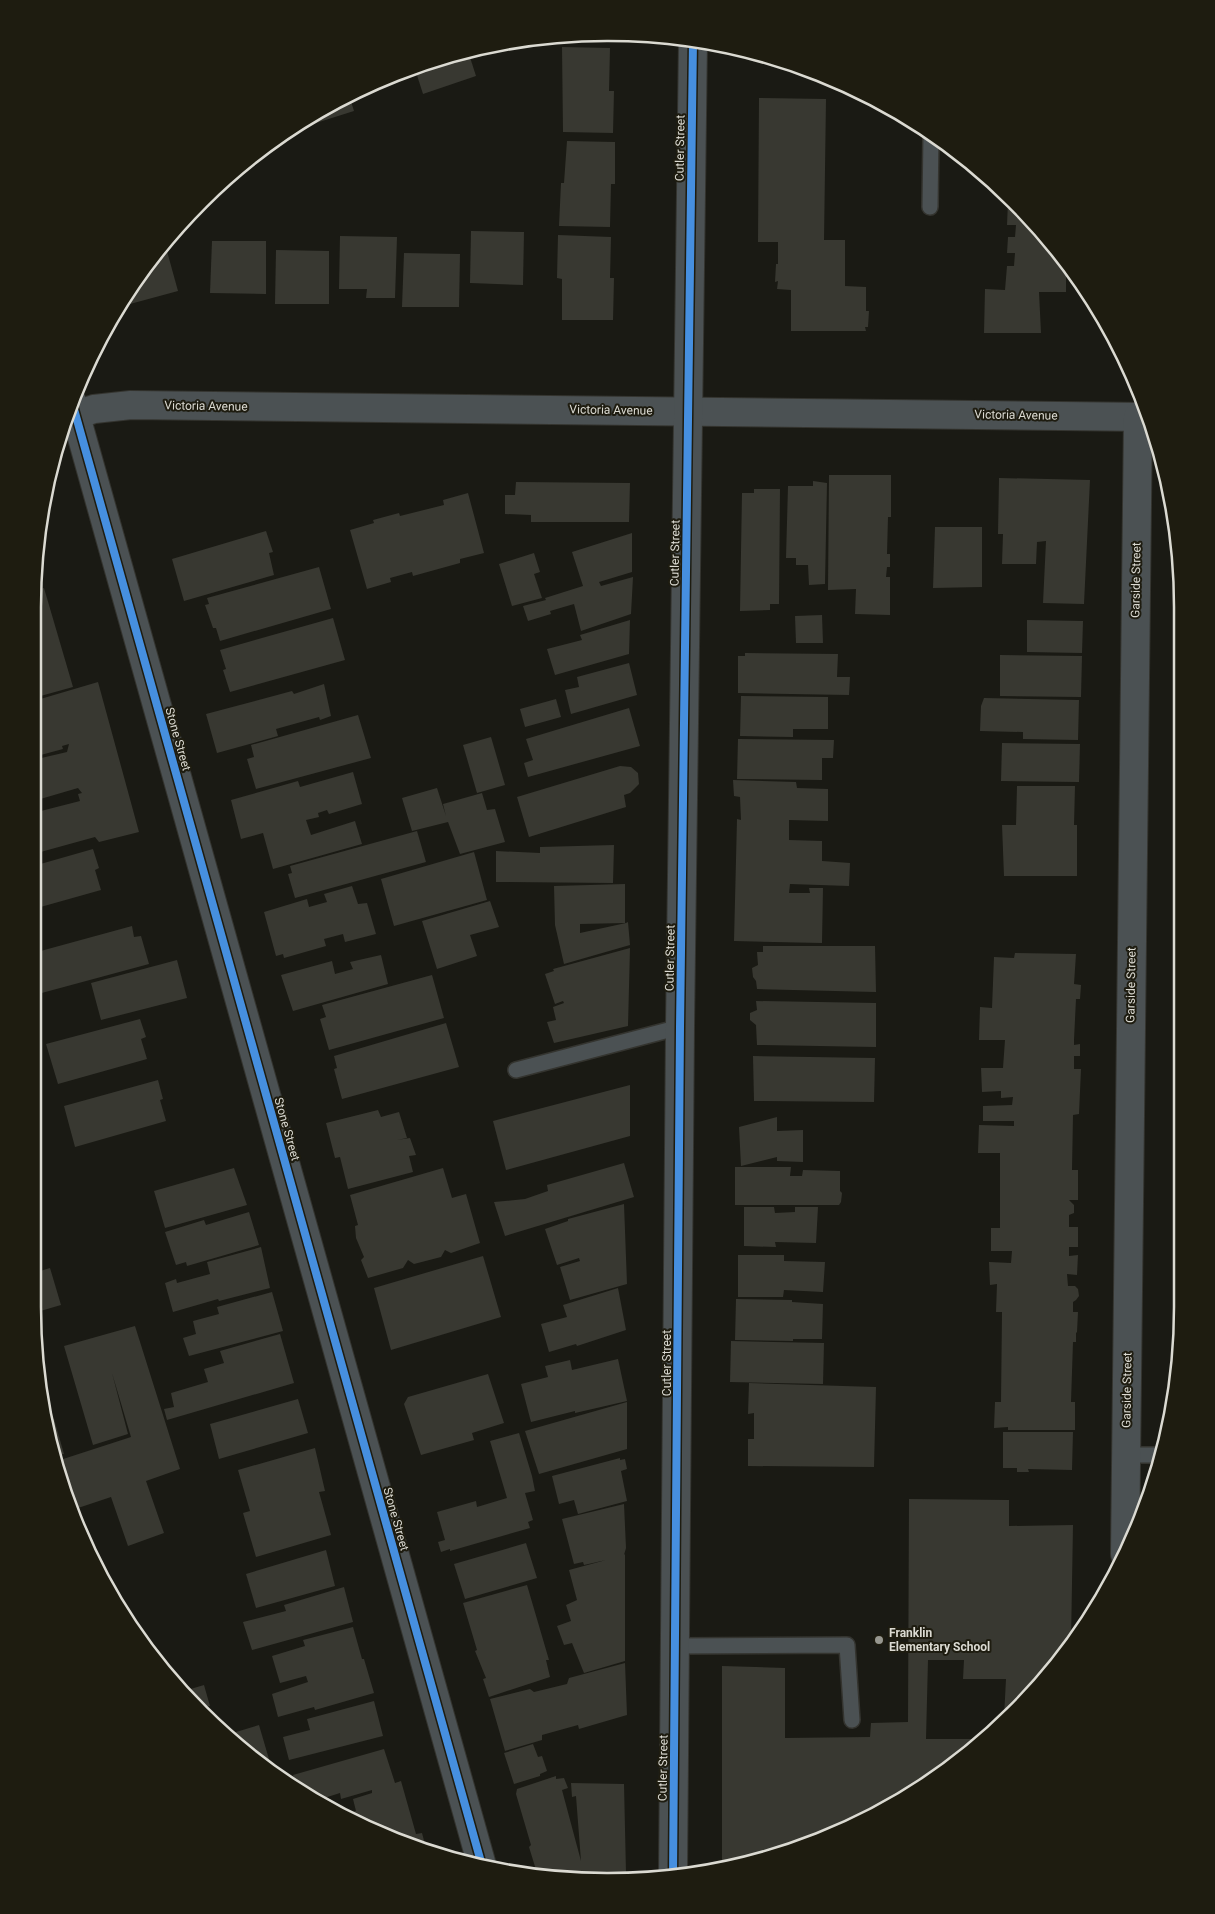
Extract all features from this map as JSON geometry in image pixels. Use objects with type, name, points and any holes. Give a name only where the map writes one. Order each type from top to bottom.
[{"type":"street","name":"Cutler Street","points":[[673,1869],[680,1027],[692,48]]},
{"type":"street","name":"Victoria Avenue","points":[[78,408],[131,405],[1141,417]]},
{"type":"street","name":"Stone Street","points":[[75,413],[480,1858]]},
{"type":"street","name":"Garside Street","points":[[1125,1535],[1142,420]]},
{"type":"lane","points":[[930,207],[931,143]]},
{"type":"lane","points":[[516,1070],[680,1027]]},
{"type":"lane","points":[[1126,1455],[1153,1455]]},
{"type":"lane","points":[[676,1646],[847,1645],[852,1720]]},
{"type":"building","points":[[562,47],[610,48],[609,91],[614,91],[613,133],[563,132]]},
{"type":"building","points":[[470,59],[476,76],[423,94],[417,74]]},
{"type":"building","points":[[759,98],[826,99],[824,240],[845,240],[845,286],[866,287],[866,311],[869,311],[868,327],[865,327],[866,331],[791,331],[791,290],[777,289],[778,281],[775,282],[776,264],[778,264],[778,242],[758,242]]},
{"type":"building","points":[[351,103],[354,111],[314,124]]},
{"type":"building","points":[[567,141],[615,142],[615,184],[611,184],[610,227],[559,226],[561,183],[564,183]]},
{"type":"building","points":[[1008,207],[1033,234],[1066,276],[1066,292],[1039,292],[1041,333],[984,333],[985,289],[1005,290],[1007,266],[1014,266],[1015,253],[1007,253],[1008,237],[1015,237],[1016,225],[1007,225]]},
{"type":"building","points":[[471,231],[524,232],[523,285],[470,283]]},
{"type":"building","points":[[558,235],[611,237],[610,278],[614,278],[613,320],[562,320],[562,279],[557,278]]},
{"type":"building","points":[[340,236],[397,237],[395,298],[366,298],[367,289],[339,289]]},
{"type":"building","points":[[212,241],[266,241],[266,294],[210,293]]},
{"type":"building","points":[[276,250],[329,251],[329,304],[275,304]]},
{"type":"building","points":[[167,252],[178,291],[130,304],[158,263]]},
{"type":"building","points":[[404,253],[460,254],[459,307],[402,307]]},
{"type":"building","points":[[829,475],[891,475],[891,517],[888,517],[887,554],[890,554],[890,567],[887,567],[886,577],[890,577],[890,615],[855,614],[856,589],[828,590]]},
{"type":"building","points":[[999,478],[1090,480],[1084,604],[1043,603],[1046,541],[1037,542],[1036,564],[1002,564],[1003,534],[998,534]]},
{"type":"building","points":[[813,481],[827,483],[825,584],[809,585],[808,565],[796,565],[796,558],[786,558],[788,486],[813,486]]},
{"type":"building","points":[[516,482],[630,483],[629,522],[531,522],[531,515],[505,514],[505,495],[515,495]]},
{"type":"building","points":[[754,489],[780,489],[779,604],[770,604],[770,610],[740,611],[742,493],[754,493]]},
{"type":"building","points":[[468,493],[484,553],[460,559],[460,563],[413,576],[412,572],[390,578],[391,582],[367,589],[350,530],[374,523],[373,520],[399,513],[400,516],[444,505],[443,500]]},
{"type":"building","points":[[935,527],[982,527],[982,587],[933,588]]},
{"type":"building","points":[[266,531],[273,552],[269,553],[274,575],[184,601],[172,559]]},
{"type":"building","points":[[632,533],[632,572],[599,582],[601,586],[633,577],[631,614],[581,631],[574,604],[550,611],[551,614],[528,621],[523,606],[546,600],[545,598],[583,586],[572,552]]},
{"type":"building","points":[[534,553],[540,572],[534,574],[542,598],[512,606],[499,564]]},
{"type":"building","points":[[319,567],[331,609],[220,641],[205,605],[209,604],[207,598]]},
{"type":"building","points":[[44,588],[73,687],[41,696],[41,608],[42,589]]},
{"type":"building","points":[[822,615],[823,643],[796,643],[795,616]]},
{"type":"building","points":[[333,618],[345,660],[230,692],[223,670],[226,669],[220,650]]},
{"type":"building","points":[[630,620],[629,654],[555,675],[547,649],[582,640],[580,635]]},
{"type":"building","points":[[1027,620],[1083,621],[1082,653],[1027,652]]},
{"type":"building","points":[[745,653],[838,654],[837,677],[850,677],[849,695],[738,693],[738,656],[745,656]]},
{"type":"building","points":[[1000,655],[1082,656],[1081,697],[1000,696]]},
{"type":"building","points":[[629,663],[637,695],[571,714],[565,690],[579,687],[577,677]]},
{"type":"building","points":[[98,682],[139,832],[99,842],[95,837],[41,852],[41,811],[80,801],[78,794],[82,793],[78,788],[41,799],[41,758],[67,752],[69,744],[62,746],[63,749],[41,755],[41,699]]},
{"type":"building","points":[[324,684],[331,716],[320,720],[319,717],[276,729],[278,736],[217,753],[206,714],[292,691],[294,694]]},
{"type":"building","points":[[741,696],[828,697],[828,729],[793,729],[793,737],[740,736]]},
{"type":"building","points":[[984,698],[1079,700],[1078,740],[1023,739],[1023,732],[980,731],[981,706]]},
{"type":"building","points":[[556,699],[561,717],[525,727],[520,709]]},
{"type":"building","points":[[629,708],[640,746],[528,777],[524,763],[533,760],[526,739]]},
{"type":"building","points":[[358,715],[371,758],[256,789],[247,759],[254,757],[251,745]]},
{"type":"building","points":[[491,737],[505,785],[477,793],[463,745]]},
{"type":"building","points":[[738,739],[834,740],[833,758],[822,758],[822,780],[737,779]]},
{"type":"building","points":[[1002,743],[1080,744],[1079,782],[1001,781]]},
{"type":"building","points":[[620,766],[631,767],[638,773],[639,784],[630,793],[624,795],[626,807],[529,837],[517,797]]},
{"type":"building","points":[[353,772],[362,804],[329,814],[327,810],[318,813],[319,817],[306,820],[311,835],[355,821],[362,844],[273,869],[263,833],[241,839],[231,800],[298,781],[300,787]]},
{"type":"building","points":[[733,780],[796,782],[797,788],[828,789],[828,821],[789,820],[789,840],[822,841],[822,861],[850,863],[849,886],[790,884],[789,893],[810,893],[809,888],[823,888],[822,943],[734,941],[737,819],[741,820],[740,797],[734,796]]},
{"type":"building","points":[[1017,786],[1075,786],[1074,825],[1077,825],[1077,876],[1004,876],[1002,825],[1016,825]]},
{"type":"building","points":[[437,788],[446,816],[443,804],[482,793],[487,810],[495,809],[505,842],[460,854],[448,822],[412,831],[402,798]]},
{"type":"building","points":[[417,831],[426,862],[295,898],[288,874],[292,873],[290,866]]},
{"type":"building","points":[[614,845],[613,883],[496,882],[496,851],[540,853],[540,847]]},
{"type":"building","points":[[93,849],[99,868],[95,870],[101,890],[41,907],[41,864]]},
{"type":"building","points":[[474,852],[487,900],[394,926],[381,879]]},
{"type":"building","points":[[625,884],[625,923],[580,924],[580,933],[626,923],[628,922],[630,945],[564,964],[555,925],[554,886]]},
{"type":"building","points":[[352,886],[358,904],[367,903],[376,934],[345,942],[343,934],[324,939],[326,946],[284,958],[283,954],[276,956],[264,912],[307,899],[309,907],[327,902],[324,894]]},
{"type":"building","points":[[490,901],[499,927],[470,935],[477,956],[437,969],[422,921]]},
{"type":"building","points":[[132,926],[134,937],[141,936],[149,964],[41,993],[41,951]]},
{"type":"building","points":[[763,946],[875,946],[876,992],[757,989],[752,968],[758,965],[757,952],[763,952]]},
{"type":"building","points":[[630,948],[628,1026],[554,1043],[547,1022],[556,1020],[553,1007],[564,1003],[563,1001],[555,1004],[545,974],[554,971],[553,969]]},
{"type":"building","points":[[1015,953],[1076,954],[1074,984],[1081,985],[1080,999],[1076,999],[1074,1040],[1074,1045],[1080,1044],[1080,1056],[1074,1056],[1074,1069],[1081,1069],[1079,1114],[1073,1115],[1072,1170],[1078,1170],[1078,1200],[1069,1200],[1074,1205],[1074,1213],[1069,1215],[1069,1227],[1078,1227],[1078,1247],[1069,1247],[1069,1256],[1078,1255],[1077,1275],[1067,1274],[1068,1286],[1075,1286],[1078,1289],[1079,1296],[1073,1302],[1073,1312],[1078,1312],[1076,1342],[1073,1342],[1071,1402],[1075,1402],[1075,1430],[1008,1430],[1008,1427],[994,1428],[995,1402],[1001,1402],[1002,1312],[996,1312],[997,1284],[990,1285],[989,1262],[1011,1263],[1012,1251],[991,1251],[991,1228],[1000,1228],[1000,1153],[978,1153],[979,1125],[1014,1126],[1014,1121],[983,1121],[983,1106],[1012,1105],[1013,1097],[1001,1098],[1001,1091],[982,1092],[981,1068],[1003,1068],[1005,1040],[979,1040],[980,1007],[992,1008],[994,957],[1014,958]]},
{"type":"building","points":[[381,955],[388,984],[293,1011],[281,975],[332,961],[335,974],[353,969],[350,962]]},
{"type":"building","points":[[177,960],[187,998],[101,1020],[91,983]]},
{"type":"building","points":[[432,975],[444,1018],[329,1050],[320,1019],[326,1017],[322,1005]]},
{"type":"building","points":[[756,1001],[876,1003],[876,1047],[757,1045],[756,1025],[750,1020],[750,1013],[757,1010]]},
{"type":"building","points":[[140,1019],[146,1037],[141,1039],[147,1059],[58,1084],[46,1044]]},
{"type":"building","points":[[446,1023],[459,1067],[342,1099],[334,1069],[337,1068],[334,1056]]},
{"type":"building","points":[[753,1056],[875,1058],[874,1102],[754,1101]]},
{"type":"building","points":[[158,1080],[163,1099],[160,1100],[166,1121],[75,1147],[64,1106]]},
{"type":"building","points":[[630,1085],[630,1136],[506,1170],[493,1121]]},
{"type":"building","points":[[378,1110],[381,1117],[399,1112],[407,1138],[397,1140],[410,1138],[416,1155],[409,1156],[413,1172],[348,1189],[340,1157],[335,1158],[326,1123]]},
{"type":"building","points":[[777,1117],[777,1131],[803,1130],[803,1162],[777,1161],[777,1157],[741,1166],[739,1127]]},
{"type":"building","points":[[624,1163],[634,1197],[505,1236],[494,1202],[525,1199],[548,1191],[547,1185]]},
{"type":"building","points":[[735,1167],[791,1167],[790,1176],[802,1176],[803,1170],[840,1171],[841,1202],[839,1205],[735,1205]]},
{"type":"building","points":[[234,1168],[247,1205],[165,1228],[154,1191]]},
{"type":"building","points":[[443,1168],[452,1198],[466,1194],[480,1243],[451,1253],[445,1250],[441,1257],[414,1264],[408,1260],[403,1268],[368,1278],[361,1260],[364,1257],[356,1238],[355,1226],[358,1225],[350,1195]]},
{"type":"building","points":[[624,1204],[627,1284],[570,1300],[560,1267],[580,1261],[579,1258],[557,1265],[545,1229],[568,1221],[568,1219]]},
{"type":"building","points":[[744,1207],[774,1207],[775,1213],[795,1212],[795,1207],[818,1207],[816,1243],[775,1242],[776,1247],[744,1246]]},
{"type":"building","points":[[249,1212],[259,1245],[187,1266],[186,1262],[176,1265],[165,1232],[204,1220],[206,1225]]},
{"type":"building","points":[[261,1247],[270,1288],[219,1301],[218,1299],[173,1312],[165,1283],[176,1279],[177,1283],[210,1274],[207,1262]]},
{"type":"building","points":[[738,1255],[784,1255],[784,1261],[825,1262],[823,1292],[784,1290],[783,1297],[738,1297]]},
{"type":"building","points":[[483,1256],[501,1317],[391,1350],[374,1288]]},
{"type":"building","points":[[50,1268],[61,1305],[41,1311],[41,1306],[41,1271]]},
{"type":"building","points":[[618,1288],[626,1330],[577,1346],[576,1344],[549,1352],[541,1324],[567,1317],[563,1305]]},
{"type":"building","points":[[272,1292],[283,1331],[189,1356],[183,1338],[196,1334],[193,1321],[219,1314],[217,1307]]},
{"type":"building","points":[[736,1299],[792,1300],[792,1302],[823,1304],[822,1339],[793,1339],[793,1341],[735,1340]]},
{"type":"building","points":[[135,1326],[180,1469],[146,1481],[164,1533],[128,1546],[111,1497],[78,1508],[63,1459],[131,1437],[112,1373],[128,1434],[93,1445],[64,1346]]},
{"type":"building","points":[[280,1334],[294,1383],[167,1420],[164,1409],[174,1407],[171,1393],[208,1382],[204,1369],[224,1363],[220,1351]]},
{"type":"building","points":[[731,1341],[824,1343],[823,1384],[730,1382]]},
{"type":"building","points":[[618,1359],[627,1401],[531,1422],[521,1384],[548,1377],[545,1366],[570,1360],[572,1370]]},
{"type":"building","points":[[488,1374],[504,1423],[472,1433],[474,1440],[421,1455],[404,1404],[408,1397]]},
{"type":"building","points":[[749,1383],[876,1387],[874,1467],[748,1466],[748,1439],[754,1439],[754,1413],[748,1414]]},
{"type":"building","points":[[298,1399],[308,1433],[219,1459],[210,1424]]},
{"type":"building","points":[[627,1402],[627,1449],[539,1474],[525,1431]]},
{"type":"building","points":[[54,1419],[64,1454],[61,1455]]},
{"type":"building","points":[[1003,1432],[1073,1432],[1072,1470],[1028,1469],[1029,1472],[1017,1472],[1017,1468],[1003,1468]]},
{"type":"building","points":[[519,1433],[535,1491],[525,1493],[533,1520],[528,1522],[530,1528],[441,1552],[438,1542],[445,1540],[437,1512],[476,1501],[477,1507],[507,1498],[490,1441]]},
{"type":"building","points":[[315,1448],[325,1491],[319,1492],[331,1535],[256,1557],[243,1513],[250,1511],[238,1470]]},
{"type":"building","points":[[620,1458],[620,1460],[625,1459],[627,1469],[621,1471],[627,1501],[578,1514],[574,1500],[559,1504],[552,1476]]},
{"type":"building","name":"Franklin Elementary School","points":[[909,1499],[1009,1500],[1009,1526],[1073,1525],[1071,1631],[1033,1680],[1008,1707],[1004,1710],[1006,1679],[963,1679],[964,1660],[928,1660],[926,1739],[973,1739],[922,1777],[891,1797],[858,1814],[790,1843],[722,1860],[722,1666],[785,1668],[785,1738],[870,1737],[871,1723],[908,1722]]},
{"type":"building","points":[[624,1504],[626,1548],[624,1555],[625,1661],[584,1673],[572,1643],[564,1645],[557,1626],[571,1621],[566,1605],[577,1600],[569,1570],[606,1560],[584,1565],[583,1562],[574,1564],[562,1519]]},
{"type":"building","points":[[526,1543],[537,1578],[465,1599],[454,1564]]},
{"type":"building","points":[[326,1550],[335,1586],[256,1608],[246,1574]]},
{"type":"building","points":[[527,1585],[549,1660],[546,1660],[550,1677],[489,1697],[483,1679],[486,1678],[475,1651],[477,1650],[463,1603]]},
{"type":"building","points":[[344,1587],[353,1622],[252,1650],[243,1622],[286,1611],[284,1605]]},
{"type":"building","points":[[353,1627],[374,1693],[315,1710],[314,1707],[278,1717],[272,1694],[308,1682],[306,1676],[280,1683],[272,1656],[305,1646],[303,1640]]},
{"type":"building","points":[[625,1663],[627,1715],[579,1729],[578,1725],[542,1735],[542,1740],[505,1751],[490,1699],[530,1689],[534,1692],[567,1684],[569,1678]]},
{"type":"building","points":[[204,1685],[210,1706],[207,1707],[190,1689]]},
{"type":"building","points":[[374,1701],[383,1736],[289,1760],[283,1737],[310,1730],[307,1719]]},
{"type":"building","points":[[259,1725],[269,1760],[263,1756],[235,1732]]},
{"type":"building","points":[[533,1744],[538,1757],[542,1756],[547,1771],[540,1774],[540,1776],[514,1784],[504,1753]]},
{"type":"building","points":[[384,1749],[395,1783],[401,1781],[416,1834],[422,1833],[425,1843],[391,1830],[353,1812],[356,1811],[353,1799],[372,1793],[372,1790],[341,1799],[340,1793],[325,1798],[294,1777],[293,1775]]},
{"type":"building","points":[[556,1776],[556,1779],[564,1778],[568,1788],[562,1790],[581,1861],[576,1796],[572,1797],[571,1783],[624,1784],[626,1873],[570,1872],[536,1868],[529,1847],[531,1845],[516,1794],[517,1789]]},
{"type":"cycle path","points":[[673,1869],[680,1027],[693,48]]},
{"type":"cycle path","points":[[75,414],[480,1858]]},
{"type":"place","name":"Franklin Elementary School","points":[[879,1640]]}]
